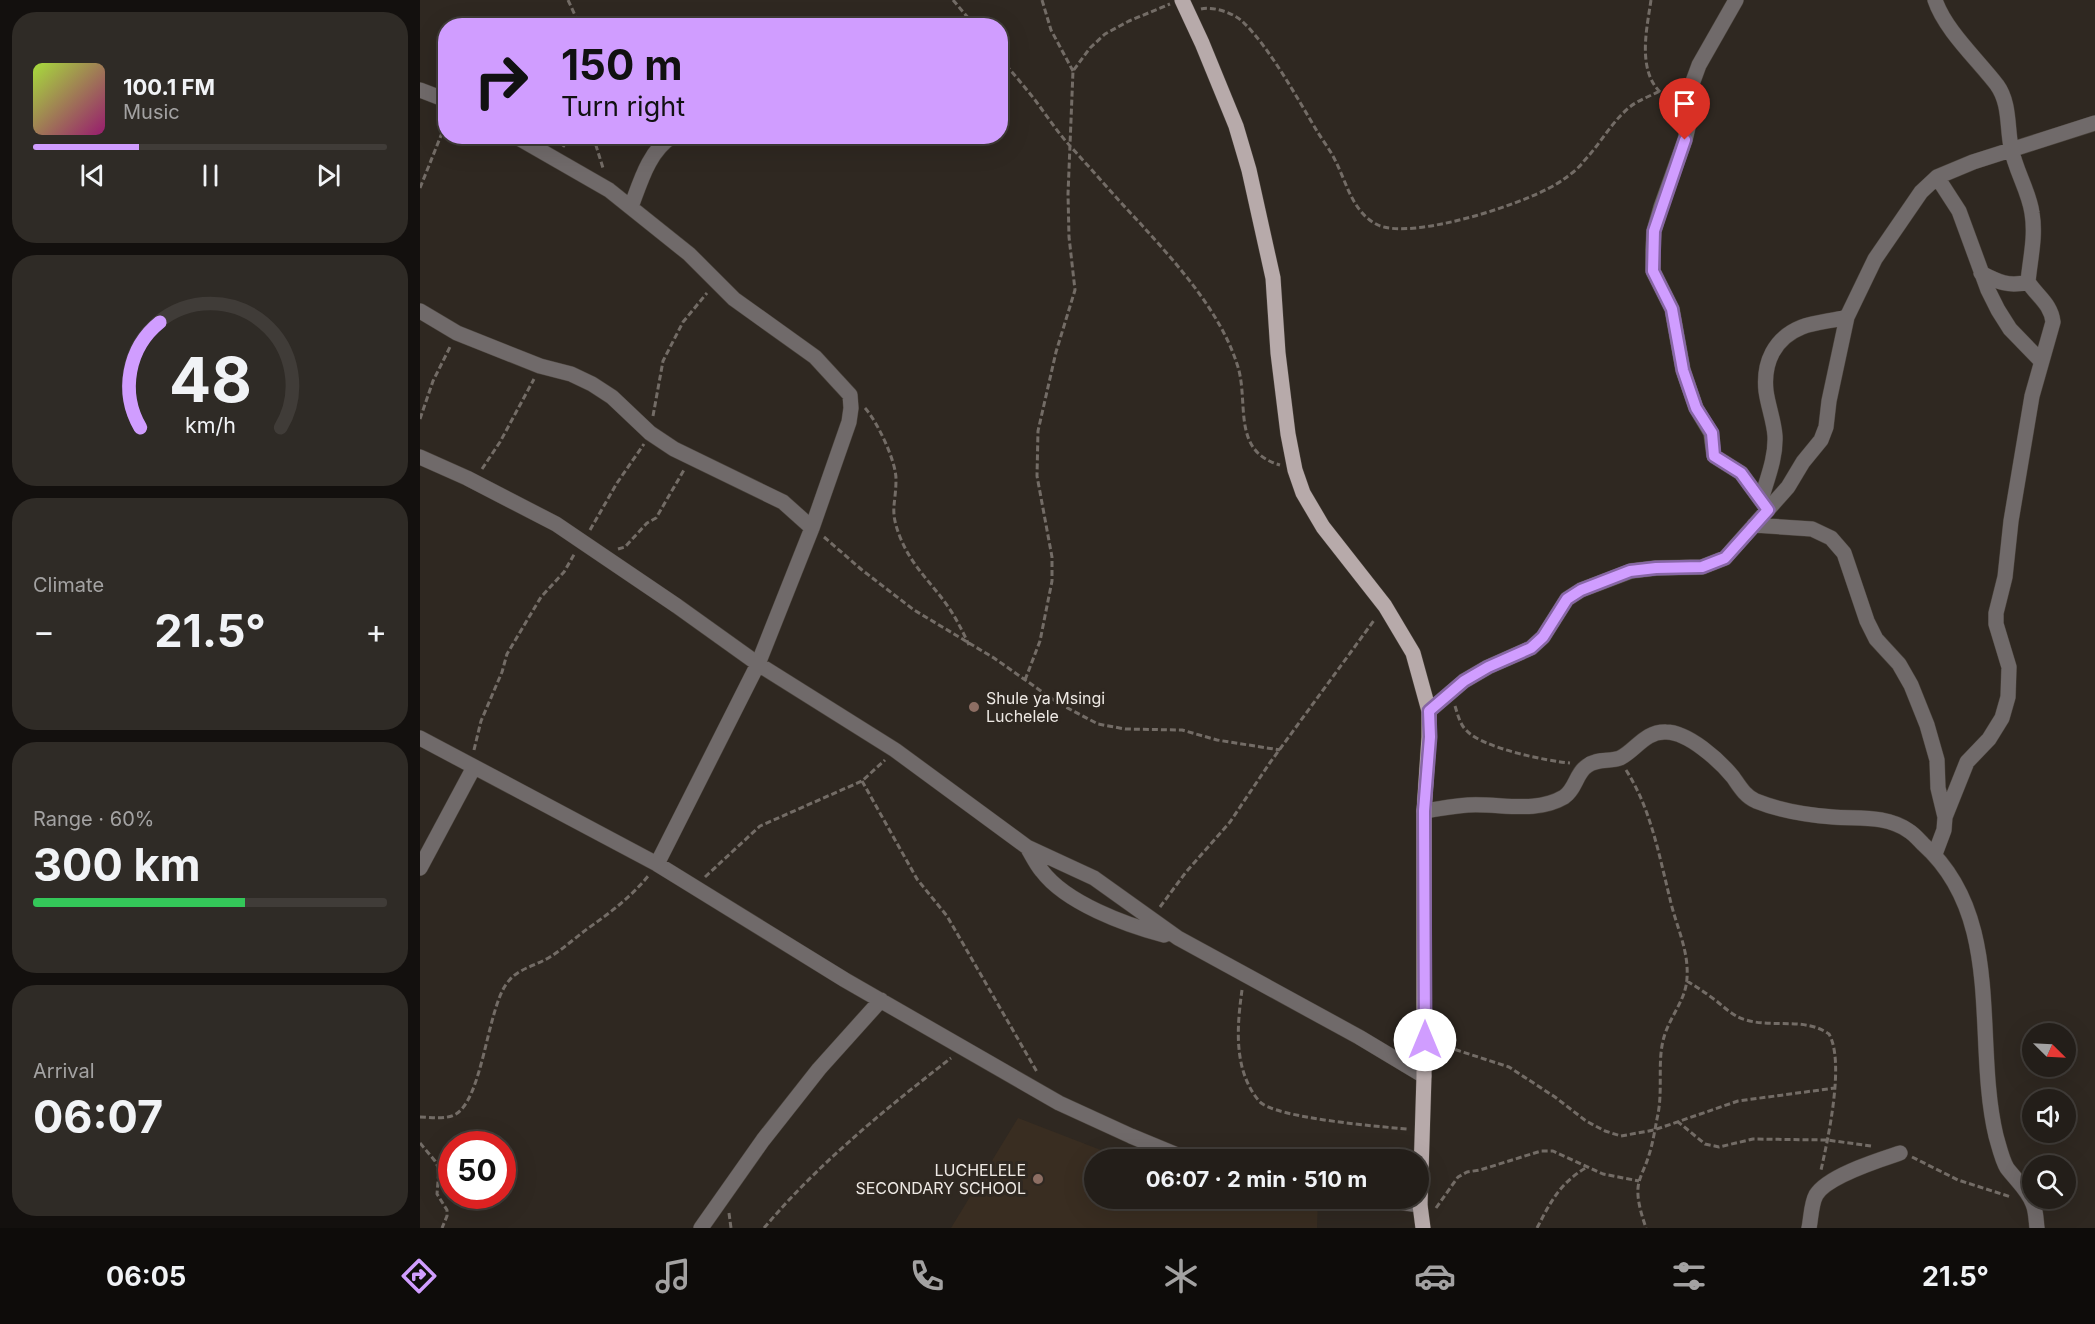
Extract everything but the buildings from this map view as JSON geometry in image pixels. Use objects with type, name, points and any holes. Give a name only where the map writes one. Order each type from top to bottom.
[{"type":"main road","points":[[1183,4],[1236,126],[1249,170],[1273,278],[1278,353],[1288,434],[1295,470],[1303,493],[1323,527],[1385,606],[1413,653],[1429,711],[1430,737],[1424,811],[1425,1040],[1422,1149]]},
{"type":"main road","points":[[1421,1209],[1423,1227]]},
{"type":"street","points":[[1736,0],[1699,65],[1692,84],[1685,140],[1654,231],[1653,271],[1672,309],[1683,370],[1696,408],[1712,433],[1714,456],[1741,473],[1764,505]]},
{"type":"street","points":[[1935,0],[1956,34],[2003,96],[2011,148],[2032,213],[2033,249],[2028,282],[2052,310],[2053,322],[2050,338],[2040,360],[2032,396],[2011,521],[2005,577],[1996,613],[1996,624],[2009,667],[2008,697],[2002,718],[1989,739],[1967,762],[1945,817],[1944,830],[1935,854]]},
{"type":"street","points":[[420,90],[438,97]]},
{"type":"street","points":[[1764,505],[1788,487],[1803,462],[1821,440],[1826,427],[1829,401],[1847,317],[1875,260],[1921,192],[1937,177],[2011,148],[2095,123]]},
{"type":"street","points":[[528,144],[609,190],[631,207],[689,254],[734,299],[815,357],[850,395],[849,422],[812,528],[758,664],[657,864]]},
{"type":"street","points":[[631,207],[647,166],[664,144]]},
{"type":"street","points":[[1937,177],[1959,211],[1988,290],[2010,329],[2040,360]]},
{"type":"street","points":[[1981,273],[2001,284],[2028,282]]},
{"type":"street","points":[[420,310],[457,333],[540,366],[571,374],[592,384],[612,397],[651,433],[674,449],[783,502],[812,528]]},
{"type":"street","points":[[1429,711],[1464,681],[1488,667],[1531,648],[1543,637],[1567,599],[1581,590],[1630,571],[1702,567],[1725,558],[1754,525],[1764,505],[1775,437],[1766,392],[1765,372],[1770,355],[1777,344],[1802,327],[1847,317]]},
{"type":"street","points":[[420,457],[467,478],[556,524],[758,664],[895,750],[1027,847],[1094,878],[1178,938],[1359,1036],[1424,1076]]},
{"type":"street","points":[[1754,525],[1812,529],[1831,538],[1844,553],[1867,621],[1876,639],[1903,671],[1927,725],[1937,760],[1938,788],[1945,817]]},
{"type":"street","points":[[1424,811],[1466,805],[1541,806],[1568,795],[1584,768],[1589,764],[1618,759],[1649,735],[1664,732],[1680,734],[1693,741],[1732,775],[1749,798],[1771,807],[1798,814],[1876,818],[1908,830],[1935,854],[1956,882],[1969,912],[1978,950],[1983,994],[1988,1095],[1996,1137],[2006,1166],[2021,1184],[2033,1204],[2037,1228]]},
{"type":"street","points":[[420,738],[657,864],[881,1000],[1059,1103],[1162,1149]]},
{"type":"street","points":[[420,868],[474,767]]},
{"type":"street","points":[[1027,847],[1042,871],[1052,882],[1070,895],[1132,926],[1178,938]]},
{"type":"street","points":[[702,1228],[757,1148],[798,1095],[881,1000]]},
{"type":"street","points":[[1809,1228],[1816,1196],[1825,1186],[1854,1170],[1900,1152]]},
{"type":"path","points":[[568,0],[576,18]]},
{"type":"path","points":[[953,0],[968,18]]},
{"type":"path","points":[[1025,680],[1040,641],[1052,581],[1052,556],[1037,476],[1038,431],[1056,352],[1075,290],[1069,237],[1069,145],[1073,71],[1051,30],[1042,0]]},
{"type":"path","points":[[1651,0],[1644,51],[1650,73],[1660,91],[1690,111]]},
{"type":"path","points":[[1073,71],[1090,48],[1105,34],[1129,21],[1183,4],[1220,10],[1241,20],[1255,36],[1295,94],[1336,162],[1350,196],[1364,215],[1378,225],[1400,230],[1448,224],[1540,193],[1562,181],[1584,162],[1614,122],[1632,105],[1660,91]]},
{"type":"path","points":[[1008,67],[1069,145],[1174,261],[1195,288],[1231,345],[1239,368],[1249,441],[1263,458],[1295,470]]},
{"type":"path","points":[[420,188],[438,143]]},
{"type":"path","points":[[595,144],[609,190]]},
{"type":"path","points":[[474,767],[474,743],[507,654],[540,597],[564,572],[617,483],[651,433],[663,361],[683,322],[716,282]]},
{"type":"path","points":[[420,419],[433,381],[457,333]]},
{"type":"path","points":[[467,478],[483,468],[500,442],[540,366]]},
{"type":"path","points":[[850,395],[867,411],[890,457],[896,478],[892,514],[910,560],[948,607],[969,645]]},
{"type":"path","points":[[603,555],[625,547],[656,518],[671,495],[690,456]]},
{"type":"path","points":[[812,528],[914,610],[1058,703],[1098,724],[1125,729],[1182,729],[1217,740],[1280,750]]},
{"type":"path","points":[[1150,920],[1186,872],[1230,822],[1385,606]]},
{"type":"path","points":[[1450,693],[1461,723],[1471,735],[1543,760],[1589,764]]},
{"type":"path","points":[[694,887],[760,826],[862,781],[895,750]]},
{"type":"path","points":[[1618,759],[1636,789],[1658,848],[1670,900],[1688,957],[1687,981],[1682,1001],[1663,1038],[1661,1092],[1648,1158],[1639,1181],[1639,1202],[1646,1228]]},
{"type":"path","points":[[862,781],[917,879],[946,916],[1040,1077]]},
{"type":"path","points":[[420,1117],[442,1118],[455,1114],[465,1106],[472,1091],[497,1003],[506,985],[515,974],[550,957],[609,914],[634,892],[657,864]]},
{"type":"path","points":[[1244,973],[1238,1048],[1248,1083],[1260,1103],[1319,1119],[1423,1130]]},
{"type":"path","points":[[1687,981],[1713,998],[1731,1014],[1745,1020],[1796,1024],[1829,1034],[1834,1045],[1835,1088],[1827,1140]]},
{"type":"path","points":[[1425,1040],[1509,1067],[1586,1121],[1621,1136],[1654,1130],[1738,1101],[1835,1088]]},
{"type":"path","points":[[764,1228],[825,1163],[891,1105],[964,1048]]},
{"type":"path","points":[[420,1143],[439,1169],[437,1194],[447,1210],[442,1228]]},
{"type":"path","points":[[1423,1227],[1458,1177],[1467,1172],[1541,1151],[1553,1151],[1603,1174],[1639,1181]]},
{"type":"path","points":[[1537,1228],[1553,1197],[1563,1185],[1587,1167]]},
{"type":"shaded area","name":"LUCHELELE SECONDARY SCHOOL","points":[[1018,1118],[1098,1149],[1084,1149],[1084,1209],[1318,1209],[1317,1228],[951,1228]]},
{"type":"place","name":"Shule ya Msingi Luchelele","points":[[974,707]]},
{"type":"place","name":"LUCHELELE SECONDARY SCHOOL","points":[[1038,1179]]},
{"type":"route","points":[[1425,1040],[1424,811],[1430,737],[1429,711],[1464,681],[1488,667],[1531,648],[1543,637],[1567,599],[1581,590],[1630,571],[1702,567],[1725,558],[1768,510],[1741,473],[1714,456],[1712,433],[1696,408],[1683,370],[1672,309],[1653,271],[1654,231],[1685,140]]}]
